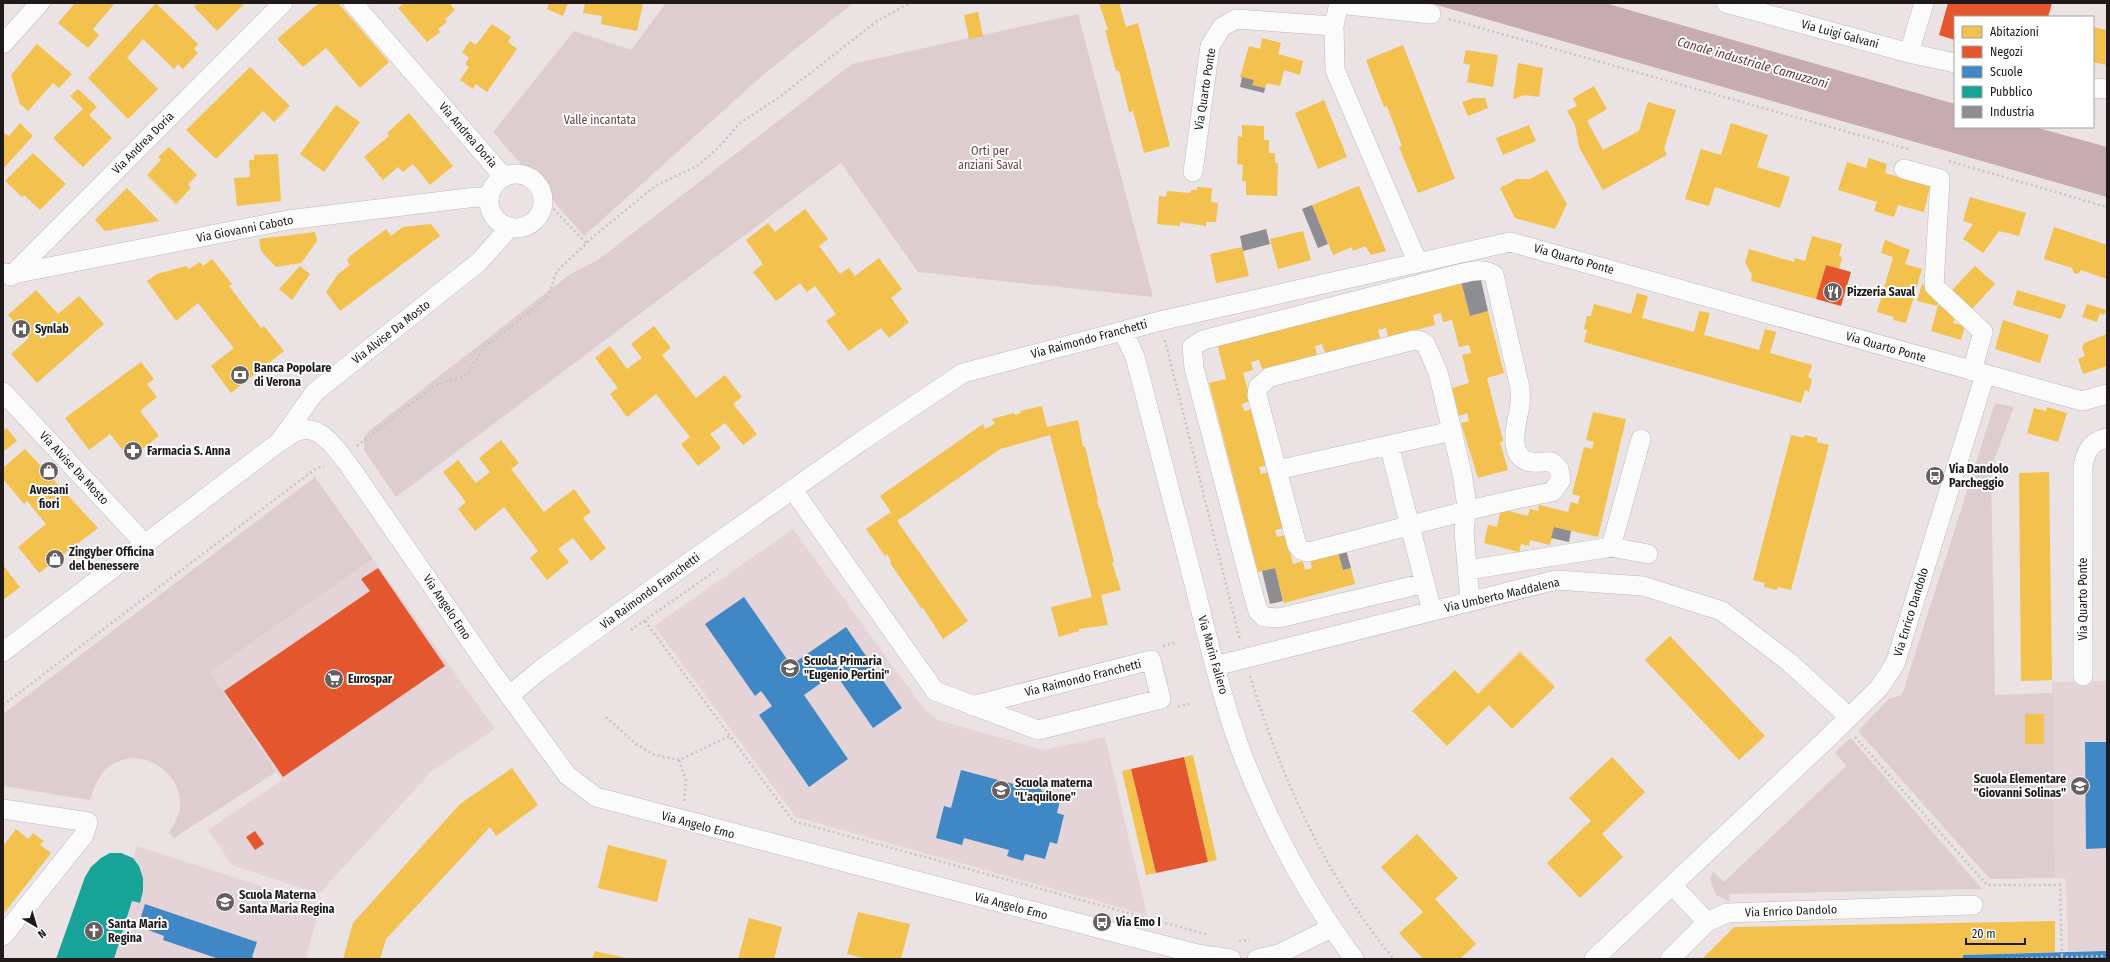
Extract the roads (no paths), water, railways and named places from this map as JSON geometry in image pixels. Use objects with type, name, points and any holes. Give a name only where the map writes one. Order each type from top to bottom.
[{"type":"street","points":[[3,44],[40,3]]},
{"type":"street","name":"Via Andrea Doria","points":[[6,277],[283,3]]},
{"type":"street","name":"Via Andrea Doria","points":[[353,3],[504,177]]},
{"type":"street","points":[[1417,261],[1335,70],[1334,26],[1339,3],[1431,14]]},
{"type":"street","name":"Via Luigi Galvani","points":[[1726,3],[1909,53],[1954,63]]},
{"type":"street","points":[[1909,53],[1924,3]]},
{"type":"street","name":"Via Quarto Ponte","points":[[1193,172],[1210,46],[1222,27],[1236,19],[1334,26]]},
{"type":"street","points":[[2094,88],[2107,89]]},
{"type":"street","points":[[1904,169],[1940,179],[1934,286],[1983,332],[1978,373]]},
{"type":"street","points":[[514,174],[524,175],[534,180],[540,188],[543,198],[543,208],[538,217],[530,224],[520,228],[510,227],[497,219],[490,206],[490,198],[492,190],[504,177],[514,174]]},
{"type":"street","name":"Via Giovanni Caboto","points":[[6,277],[288,220],[476,197],[490,198]]},
{"type":"street","name":"Via Alvise Da Mosto","points":[[279,442],[315,392],[479,262],[510,227]]},
{"type":"street","name":"Via Quarto Ponte","points":[[1417,261],[1510,242],[2082,401],[2107,394]]},
{"type":"street","name":"Via Raimondo Franchetti","points":[[509,696],[540,670],[682,568],[963,373],[1123,331],[1417,261]]},
{"type":"street","points":[[1425,583],[1278,618],[1264,617],[1258,611],[1254,601],[1194,368],[1192,347],[1203,340],[1455,275],[1478,270],[1489,271],[1494,276],[1520,388],[1520,403],[1515,438],[1516,450],[1521,458],[1529,462],[1552,462],[1560,469],[1561,480],[1552,492],[1496,503],[1466,511],[1410,525],[1308,552],[1301,550],[1297,545],[1259,407],[1258,387],[1262,382],[1270,377],[1414,340],[1421,341],[1426,345],[1431,352],[1438,372],[1462,473],[1466,511],[1464,530],[1470,601]]},
{"type":"street","name":"Via Marin Faliero","points":[[1123,331],[1135,356],[1215,666],[1241,751],[1266,808],[1290,857],[1330,928],[1354,959]]},
{"type":"street","name":"Via Enrico Dandolo","points":[[1594,959],[1851,725],[1896,664],[1978,373]]},
{"type":"street","name":"Via Alvise Da Mosto","points":[[3,392],[145,544]]},
{"type":"street","name":"Via Alvise Da Mosto","points":[[3,652],[279,442],[299,430],[314,430],[330,442]]},
{"type":"street","points":[[1277,470],[1452,431]]},
{"type":"street","name":"Via Quarto Ponte","points":[[2083,676],[2083,466],[2086,451],[2100,439],[2107,438]]},
{"type":"street","points":[[1611,547],[1641,439]]},
{"type":"street","name":"Via Angelo Emo","points":[[330,442],[362,483],[509,696],[567,775],[596,797],[1197,954],[1231,950]]},
{"type":"street","points":[[1389,445],[1432,611]]},
{"type":"street","name":"Via Raimondo Franchetti","points":[[793,490],[935,691],[972,706],[1038,730],[1161,699],[1151,660],[972,706]]},
{"type":"street","points":[[1468,570],[1611,547],[1648,554]]},
{"type":"street","name":"Via Umberto Maddalena","points":[[1215,666],[1556,580],[1643,586],[1722,611],[1789,662],[1851,725]]},
{"type":"street","points":[[3,809],[88,822],[84,835],[3,936]]},
{"type":"street","points":[[1673,886],[1707,922]]},
{"type":"street","name":"Via Enrico Dandolo","points":[[1670,959],[1707,922],[1728,913],[1973,905]]},
{"type":"street","points":[[1257,959],[1279,954],[1330,928]]},
{"type":"water","name":"Canale industriale Camuzzoni","points":[[1430,3],[1605,3],[1954,104],[1954,128],[2039,128],[2107,147],[2107,197]]},
{"type":"place","name":"Pizzeria Saval","points":[[1833,292]]},
{"type":"place","name":"Synlab","points":[[21,329]]},
{"type":"place","name":"Banca Popolare di Verona","points":[[240,375]]},
{"type":"place","name":"Farmacia S. Anna","points":[[133,451]]},
{"type":"place","name":"Avesani fiori","points":[[49,471]]},
{"type":"place","name":"Via Dandolo Parcheggio","points":[[1935,476]]},
{"type":"place","name":"Zingyber Officina del benessere","points":[[55,559]]},
{"type":"place","name":"Scuola Primaria \"Eugenio Pertini\"","points":[[790,668]]},
{"type":"place","name":"Eurospar","points":[[334,679]]},
{"type":"place","name":"Scuola Elementare \"Giovanni Solinas\"","points":[[2080,786]]},
{"type":"place","name":"Scuola materna \"L'aquilone\"","points":[[1001,790]]},
{"type":"place","name":"Scuola Materna Santa Maria Regina","points":[[225,902]]},
{"type":"place","name":"Via Emo I","points":[[1102,922]]},
{"type":"place","name":"Santa Maria Regina","points":[[94,931]]},
{"type":"park label","name":"Valle incantata","points":[[600,120]]},
{"type":"park label","name":"Orti per anziani Saval","points":[[990,158]]}]
